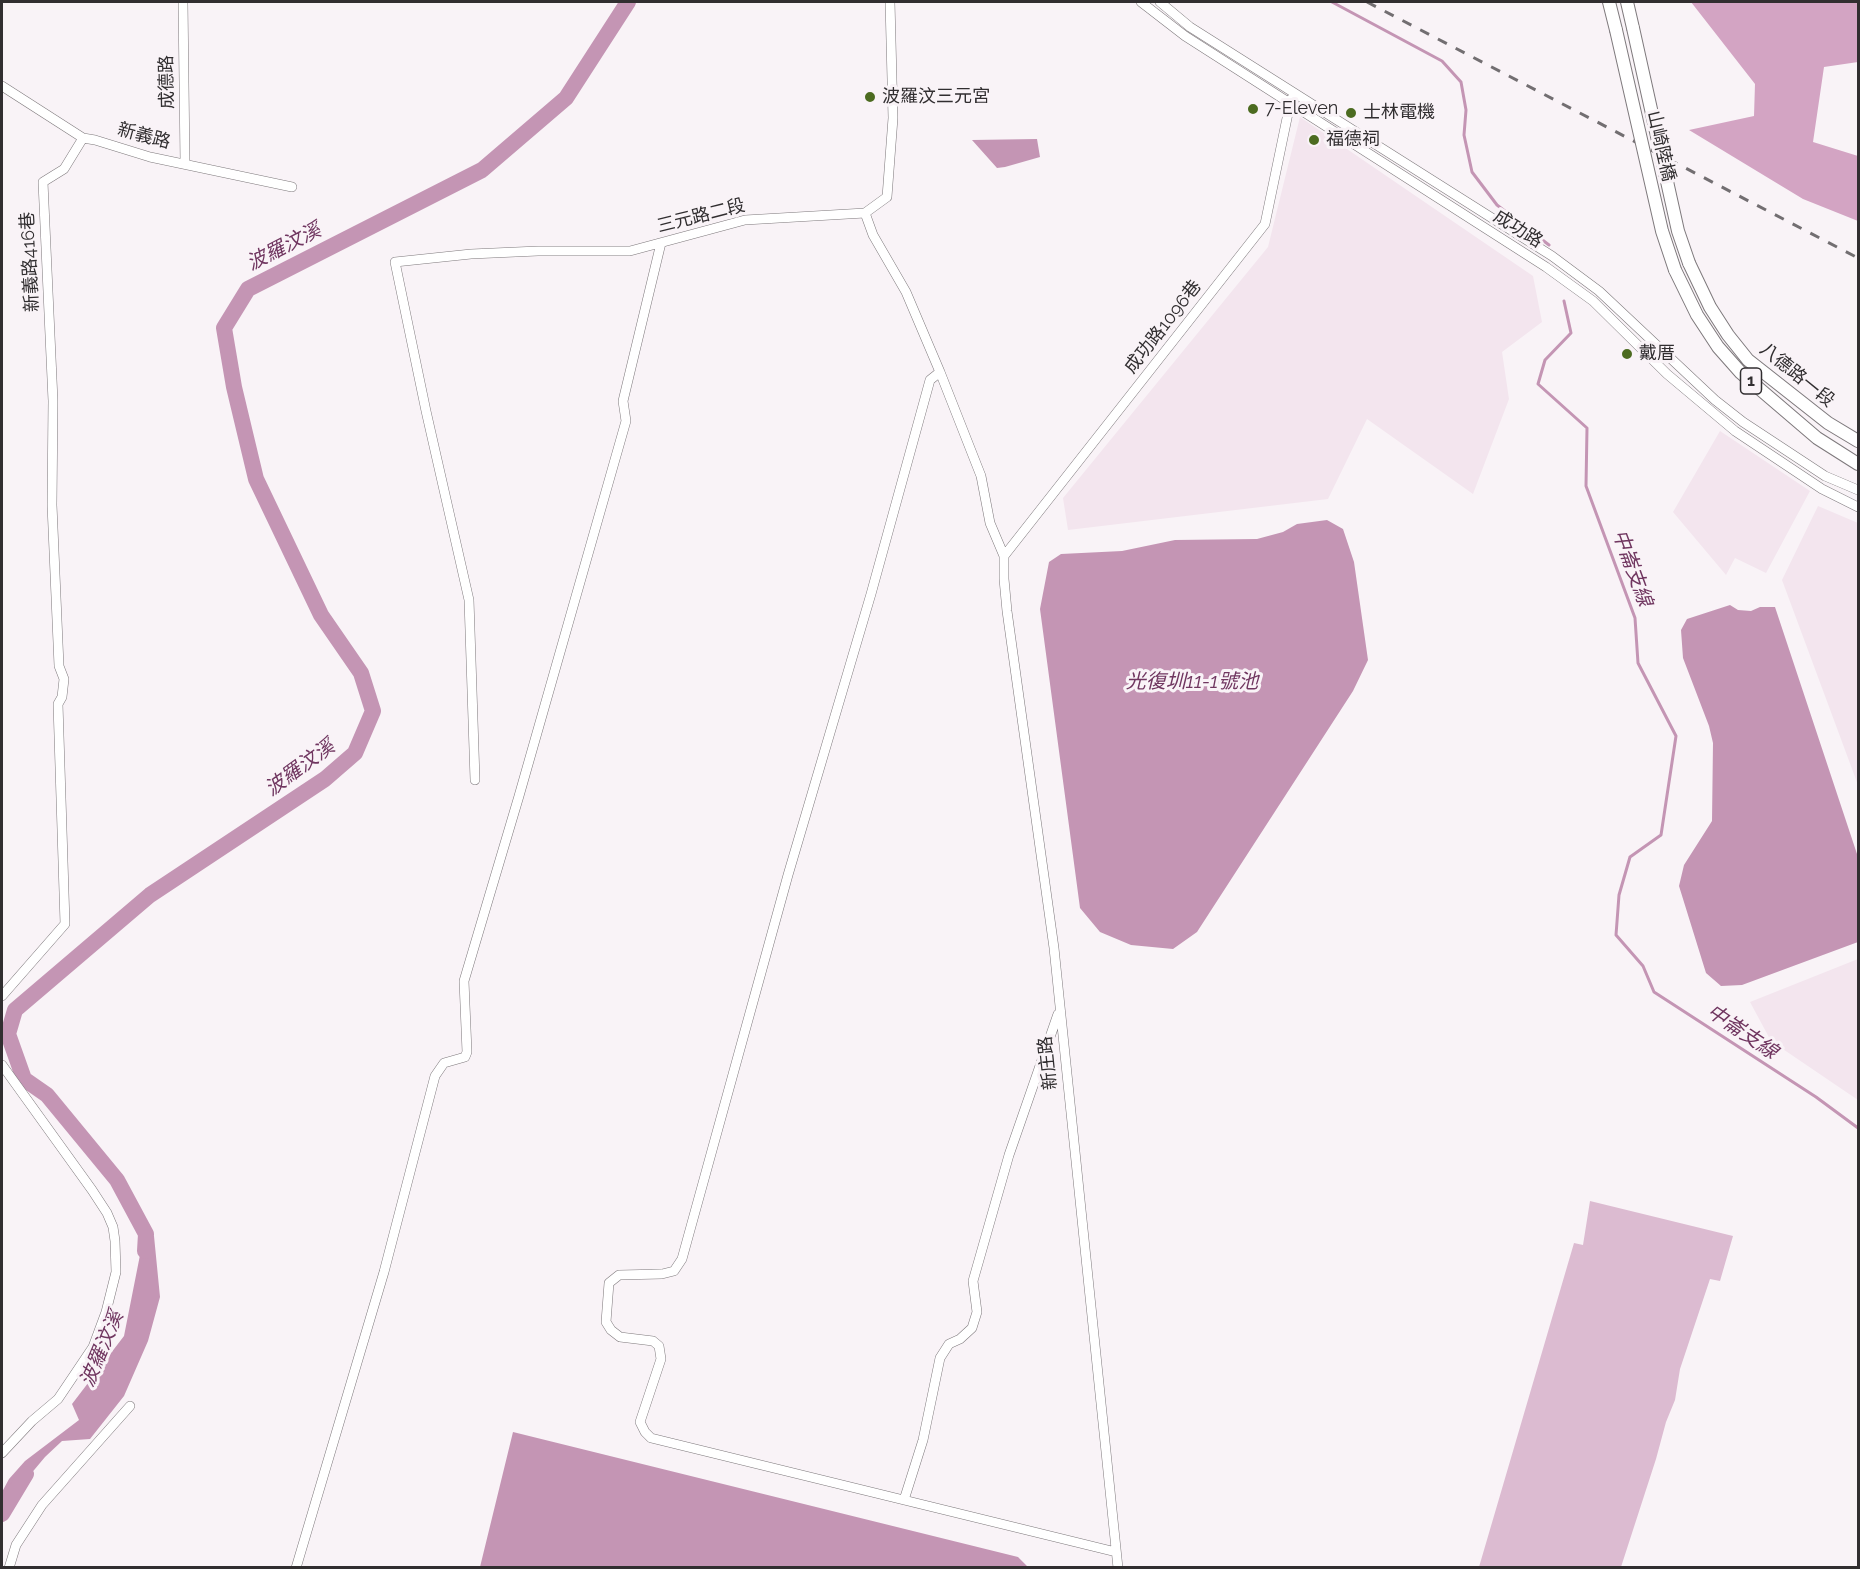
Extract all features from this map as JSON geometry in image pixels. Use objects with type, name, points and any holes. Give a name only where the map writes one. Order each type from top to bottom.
[{"type":"main road","name":"山崎陸橋","points":[[1609,2],[1662,231],[1675,270]]},
{"type":"main road","name":"山崎陸橋","points":[[1627,2],[1678,231],[1689,263]]},
{"type":"main road","name":"八德路一段","points":[[1689,263],[1710,307],[1748,360],[1828,423],[1858,441]]},
{"type":"main road","name":"八德路一段","points":[[1675,270],[1697,315],[1718,347],[1741,373],[1817,438],[1858,464]]},
{"type":"street","name":"成德路","points":[[183,2],[185,163]]},
{"type":"street","points":[[890,2],[893,118],[887,197],[865,213],[873,235],[906,292],[940,372],[981,476],[990,523],[1004,556]]},
{"type":"street","name":"成功路","points":[[1141,2],[1185,36],[1546,267],[1593,301],[1667,374],[1735,431],[1822,489],[1858,507]]},
{"type":"street","name":"成功路","points":[[1160,2],[1190,27],[1552,256],[1599,291],[1715,400],[1743,422],[1825,476],[1858,490]]},
{"type":"street","name":"新義路","points":[[2,86],[83,138],[150,157],[292,187]]},
{"type":"street","name":"成功路1096巷","points":[[1004,556],[1265,224],[1289,104],[1294,94]]},
{"type":"street","name":"新義路416巷","points":[[2,996],[64,924],[58,704],[62,697],[64,680],[59,666],[52,440],[53,401],[43,182],[64,169],[83,138]]},
{"type":"street","name":"三元路二段","points":[[475,780],[469,600],[395,262],[471,254],[630,251],[745,220],[865,213]]},
{"type":"street","points":[[296,1568],[384,1272],[435,1076],[444,1063],[465,1057],[467,1052],[464,981],[626,421],[623,401],[661,243]]},
{"type":"street","points":[[940,372],[930,380],[871,594],[784,886],[682,1259],[674,1271],[662,1274],[619,1275],[609,1283],[606,1322],[611,1330],[620,1337],[653,1341],[659,1346],[661,1359],[640,1422],[651,1438],[1116,1552]]},
{"type":"street","name":"新庄路","points":[[1004,556],[1007,611],[1054,948],[1118,1568]]},
{"type":"street","points":[[904,1500],[923,1440],[940,1358],[949,1344],[960,1339],[972,1328],[977,1311],[973,1281],[1009,1155],[1060,1010]]},
{"type":"street","points":[[2,1065],[107,1213],[115,1240],[116,1272],[106,1312],[93,1347],[58,1400],[32,1422],[2,1453]]},
{"type":"street","points":[[9,1568],[16,1545],[42,1505],[130,1406]]},
{"type":"shaded area","points":[[1691,2],[1858,2],[1858,62],[1824,67],[1813,142],[1858,156],[1858,221],[1803,199],[1689,130],[1754,116],[1755,84]]},
{"type":"shaded area","points":[[1300,117],[1533,276],[1542,322],[1502,352],[1509,399],[1473,494],[1367,419],[1328,499],[1068,530],[1063,498],[1268,247]]},
{"type":"shaded area","points":[[1720,431],[1810,491],[1766,573],[1735,558],[1726,575],[1673,512]]},
{"type":"shaded area","points":[[1818,506],[1858,523],[1858,785],[1782,580]]},
{"type":"shaded area","points":[[1858,959],[1858,1100],[1771,1041],[1750,1002]]},
{"type":"shaded area","points":[[1590,1201],[1733,1236],[1720,1281],[1710,1279],[1680,1369],[1675,1400],[1621,1567],[1479,1567],[1574,1243],[1583,1245]]},
{"type":"water","points":[[1037,139],[1040,157],[997,168],[972,140]]},
{"type":"water","name":"光復圳11-1號池","points":[[1327,520],[1343,529],[1354,562],[1368,660],[1353,691],[1197,932],[1173,949],[1131,945],[1100,932],[1080,908],[1040,609],[1049,562],[1061,554],[1122,551],[1175,540],[1257,539],[1283,532],[1297,524]]},
{"type":"water","points":[[1730,605],[1738,610],[1751,611],[1760,607],[1775,607],[1858,857],[1858,942],[1742,985],[1721,986],[1706,973],[1679,886],[1684,865],[1712,821],[1713,743],[1709,726],[1683,658],[1681,630],[1687,619]]},
{"type":"water","name":"波羅汶溪","points":[[140,1228],[154,1236],[160,1297],[148,1341],[124,1396],[90,1439],[62,1441],[45,1457],[9,1500],[2,1522],[2,1492],[9,1479],[25,1461],[79,1420],[72,1404],[124,1336],[140,1255]]},
{"type":"water","points":[[513,1432],[1018,1557],[1028,1567],[480,1567]]},
{"type":"waterway","name":"波羅汶溪","points":[[145,1251],[146,1234],[117,1180],[47,1095],[24,1079],[8,1034],[15,1010],[150,895],[325,779],[355,753],[373,711],[361,673],[321,615],[256,479],[234,387],[224,328],[248,289],[482,170],[566,98],[628,2]]},
{"type":"waterway","points":[[1332,2],[1442,61],[1461,82],[1466,110],[1464,135],[1472,172],[1497,205],[1549,245]]},
{"type":"waterway","name":"中崙支線","points":[[1564,301],[1571,333],[1545,360],[1538,384],[1587,428],[1586,486],[1635,618],[1638,663],[1676,736],[1661,835],[1630,857],[1619,895],[1616,935],[1643,966],[1654,992],[1816,1097],[1858,1128]]},
{"type":"waterway","name":"波羅汶溪","points":[[2,1514],[26,1474]]},
{"type":"railway","points":[[1367,2],[1858,258]]},
{"type":"place","name":"波羅汶三元宮","points":[[870,97]]},
{"type":"place","name":"7-Eleven","points":[[1253,109]]},
{"type":"place","name":"士林電機","points":[[1351,113]]},
{"type":"place","name":"福德祠","points":[[1314,140]]},
{"type":"place","name":"戴厝","points":[[1627,354]]}]
